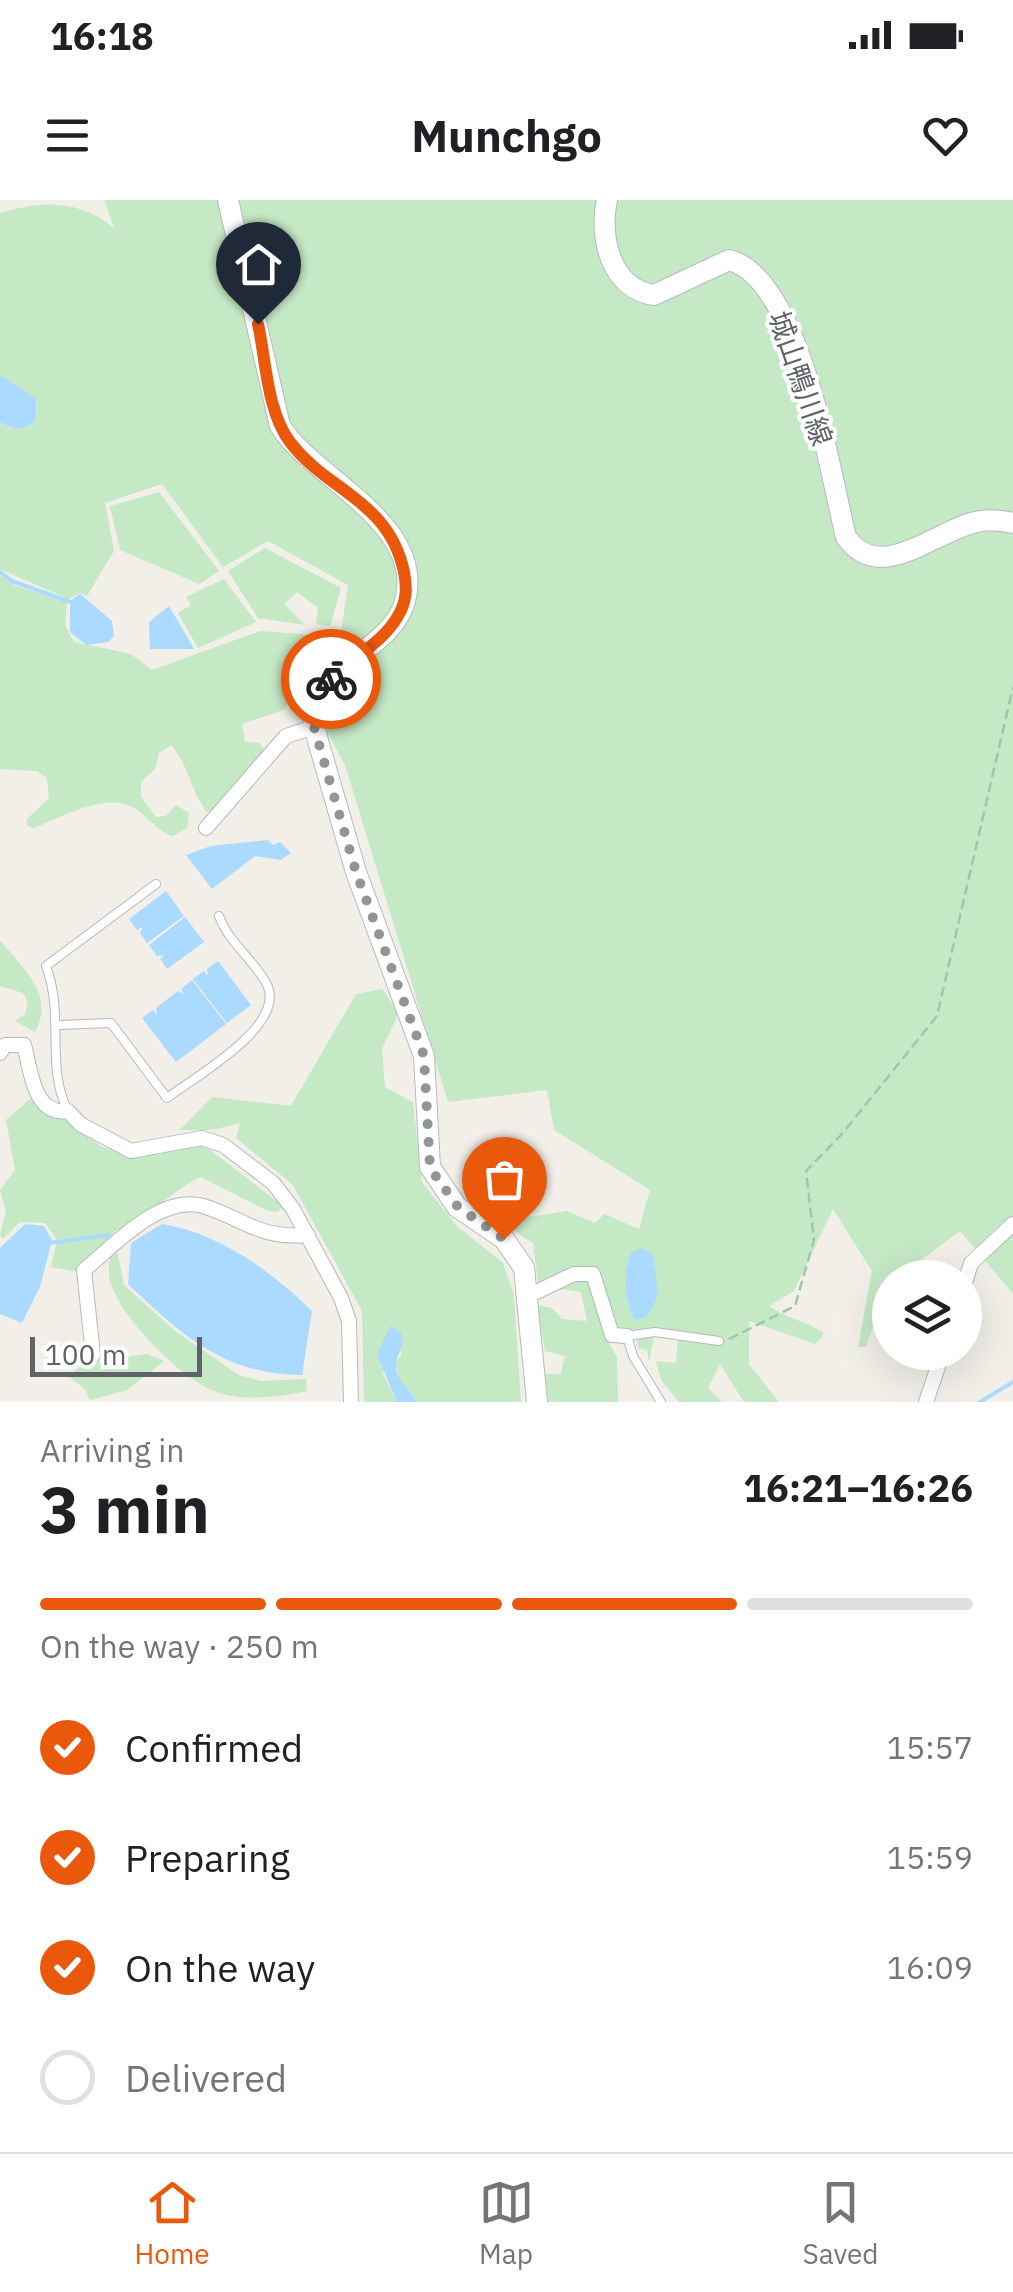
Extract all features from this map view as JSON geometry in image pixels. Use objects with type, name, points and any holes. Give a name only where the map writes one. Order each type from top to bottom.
[{"type":"main road","points":[[228,200],[280,426],[292,446],[374,512],[400,556],[407,587],[405,602],[386,632],[324,686],[312,715],[356,872],[424,1056],[430,1168],[458,1207],[483,1222],[517,1253],[528,1296],[537,1402]]},
{"type":"main road","name":"城山鴨川線","points":[[607,200],[604,240],[609,256],[633,289],[654,295],[730,260],[758,274],[794,341],[823,431],[846,538],[854,549],[882,559],[978,521],[1013,523]]},
{"type":"street","points":[[206,828],[286,736],[314,727]]},
{"type":"street","points":[[0,1053],[5,1045],[24,1045],[38,1096],[57,1112],[68,1110],[80,1124],[132,1151],[202,1138],[223,1145],[272,1183],[308,1235],[349,1321],[351,1402]]},
{"type":"street","points":[[93,1354],[84,1270],[100,1260],[114,1240],[153,1216],[196,1205],[244,1226],[284,1237],[308,1235]]},
{"type":"street","points":[[973,1260],[1013,1224]]},
{"type":"street","points":[[528,1296],[574,1274],[592,1274],[612,1335],[628,1336]]},
{"type":"street","points":[[926,1402],[938,1370]]},
{"type":"lane","points":[[68,1110],[55,1086],[59,1025],[46,966],[156,884]]},
{"type":"lane","points":[[59,1025],[111,1023],[167,1098],[256,1031],[271,1002],[267,982],[219,916]]},
{"type":"lane","points":[[661,1402],[633,1356],[628,1336],[655,1332],[719,1340]]},
{"type":"path","points":[[719,1340],[735,1338],[794,1306],[814,1240],[806,1171],[842,1134],[937,1016],[1013,687]]},
{"type":"green space","points":[[104,200],[1013,200],[1013,1294],[960,1231],[921,1260],[872,1260],[872,1271],[833,1209],[794,1291],[769,1306],[823,1332],[822,1338],[815,1344],[749,1321],[749,1364],[779,1402],[744,1402],[720,1364],[708,1388],[722,1402],[679,1402],[661,1380],[656,1361],[676,1363],[678,1339],[655,1331],[649,1362],[647,1350],[638,1348],[636,1331],[616,1331],[595,1268],[576,1267],[538,1282],[533,1243],[481,1209],[529,1217],[567,1211],[595,1223],[604,1214],[639,1229],[650,1190],[554,1130],[547,1090],[448,1102],[345,765],[306,693],[342,626],[348,585],[268,541],[223,567],[162,484],[105,503],[114,551],[87,596],[80,593],[68,599],[0,569],[0,423],[12,429],[37,409],[37,399],[0,375],[0,213],[61,205],[89,212],[115,229]]},
{"type":"green space","points":[[159,492],[219,571],[199,584],[120,550],[110,506]]},
{"type":"green space","points":[[265,548],[341,588],[330,626],[316,624],[318,608],[297,592],[284,604],[305,625],[258,618],[228,571]]},
{"type":"green space","points":[[0,575],[14,585],[67,602],[65,625],[74,642],[131,654],[152,670],[260,631],[328,636],[299,676],[284,710],[242,724],[245,742],[259,743],[266,752],[219,806],[207,812],[171,745],[159,753],[155,769],[141,782],[141,797],[156,817],[166,816],[176,805],[189,813],[187,828],[173,836],[134,808],[111,803],[84,808],[34,828],[26,825],[27,819],[49,798],[47,778],[37,771],[0,769]]},
{"type":"green space","points":[[224,579],[256,622],[198,648],[178,613],[191,605],[186,597]]},
{"type":"green space","points":[[0,940],[39,994],[40,1018],[35,1032],[15,1021],[25,1014],[28,1002],[23,993],[0,986]]},
{"type":"green space","points":[[382,989],[399,1013],[382,1049],[385,1087],[413,1102],[422,1182],[457,1226],[503,1263],[514,1295],[521,1402],[416,1402],[399,1378],[395,1363],[402,1354],[390,1328],[383,1374],[397,1402],[364,1402],[362,1311],[293,1185],[236,1138],[240,1123],[212,1130],[180,1130],[212,1097],[291,1106],[356,994]]},
{"type":"green space","points":[[30,1099],[51,1116],[66,1118],[100,1146],[132,1157],[190,1143],[209,1149],[283,1206],[277,1212],[266,1210],[201,1177],[135,1223],[115,1231],[99,1254],[78,1272],[51,1267],[57,1240],[45,1223],[20,1222],[3,1239],[0,1235],[6,1211],[0,1190],[15,1170],[6,1120]]},
{"type":"green space","points":[[110,1253],[118,1254],[124,1285],[175,1331],[239,1375],[261,1381],[306,1379],[307,1391],[273,1397],[236,1396],[214,1391],[184,1373],[151,1343],[124,1309],[109,1277]]},
{"type":"green space","points":[[872,1271],[872,1330],[866,1347],[858,1347]]},
{"type":"green space","points":[[590,1279],[606,1338],[617,1357],[618,1402],[548,1402],[545,1374],[561,1374],[565,1356],[545,1351],[537,1305],[552,1308],[562,1319],[587,1321],[581,1292],[552,1288]]},
{"type":"green space","points":[[147,1354],[164,1361],[127,1390],[90,1400],[85,1389],[68,1376],[85,1363]]},
{"type":"water","points":[[0,375],[37,399],[35,421],[26,427],[0,423]]},
{"type":"water","points":[[80,594],[112,621],[114,636],[108,642],[86,645],[70,632],[70,601]]},
{"type":"water","points":[[169,606],[194,649],[150,649],[149,622]]},
{"type":"water","points":[[268,840],[273,845],[280,842],[291,853],[281,860],[255,856],[212,889],[186,855],[211,846]]},
{"type":"water","points":[[166,891],[184,916],[147,943],[140,933],[143,927],[137,930],[129,919]]},
{"type":"water","points":[[185,917],[204,942],[167,969],[160,959],[164,955],[157,956],[149,945]]},
{"type":"water","points":[[218,961],[251,1005],[227,1023],[193,979],[204,971],[208,976],[207,969]]},
{"type":"water","points":[[192,980],[226,1024],[176,1062],[142,1018],[153,1010],[157,1015],[156,1008],[178,991],[184,994],[181,989]]},
{"type":"water","points":[[25,1224],[44,1226],[52,1240],[40,1287],[22,1323],[0,1314],[0,1248]]},
{"type":"water","points":[[162,1224],[204,1236],[243,1256],[312,1311],[302,1375],[249,1368],[206,1349],[128,1284],[131,1243]]},
{"type":"water","points":[[643,1248],[653,1255],[658,1295],[647,1317],[635,1320],[627,1297],[627,1269],[631,1253]]},
{"type":"water","points":[[390,1326],[402,1338],[396,1370],[416,1402],[397,1402],[377,1355]]},
{"type":"waterway","points":[[0,572],[12,581],[73,603]]},
{"type":"waterway","points":[[49,1243],[109,1235]]},
{"type":"waterway","points":[[980,1402],[1013,1382]]},
{"type":"way so far","points":[[331,679],[318,696],[312,715],[314,727],[356,872],[424,1056],[430,1168],[441,1189],[458,1207],[504,1239]]},
{"type":"route","points":[[258,324],[280,426],[292,446],[374,512],[400,556],[407,587],[398,617],[386,632],[331,679]]}]
